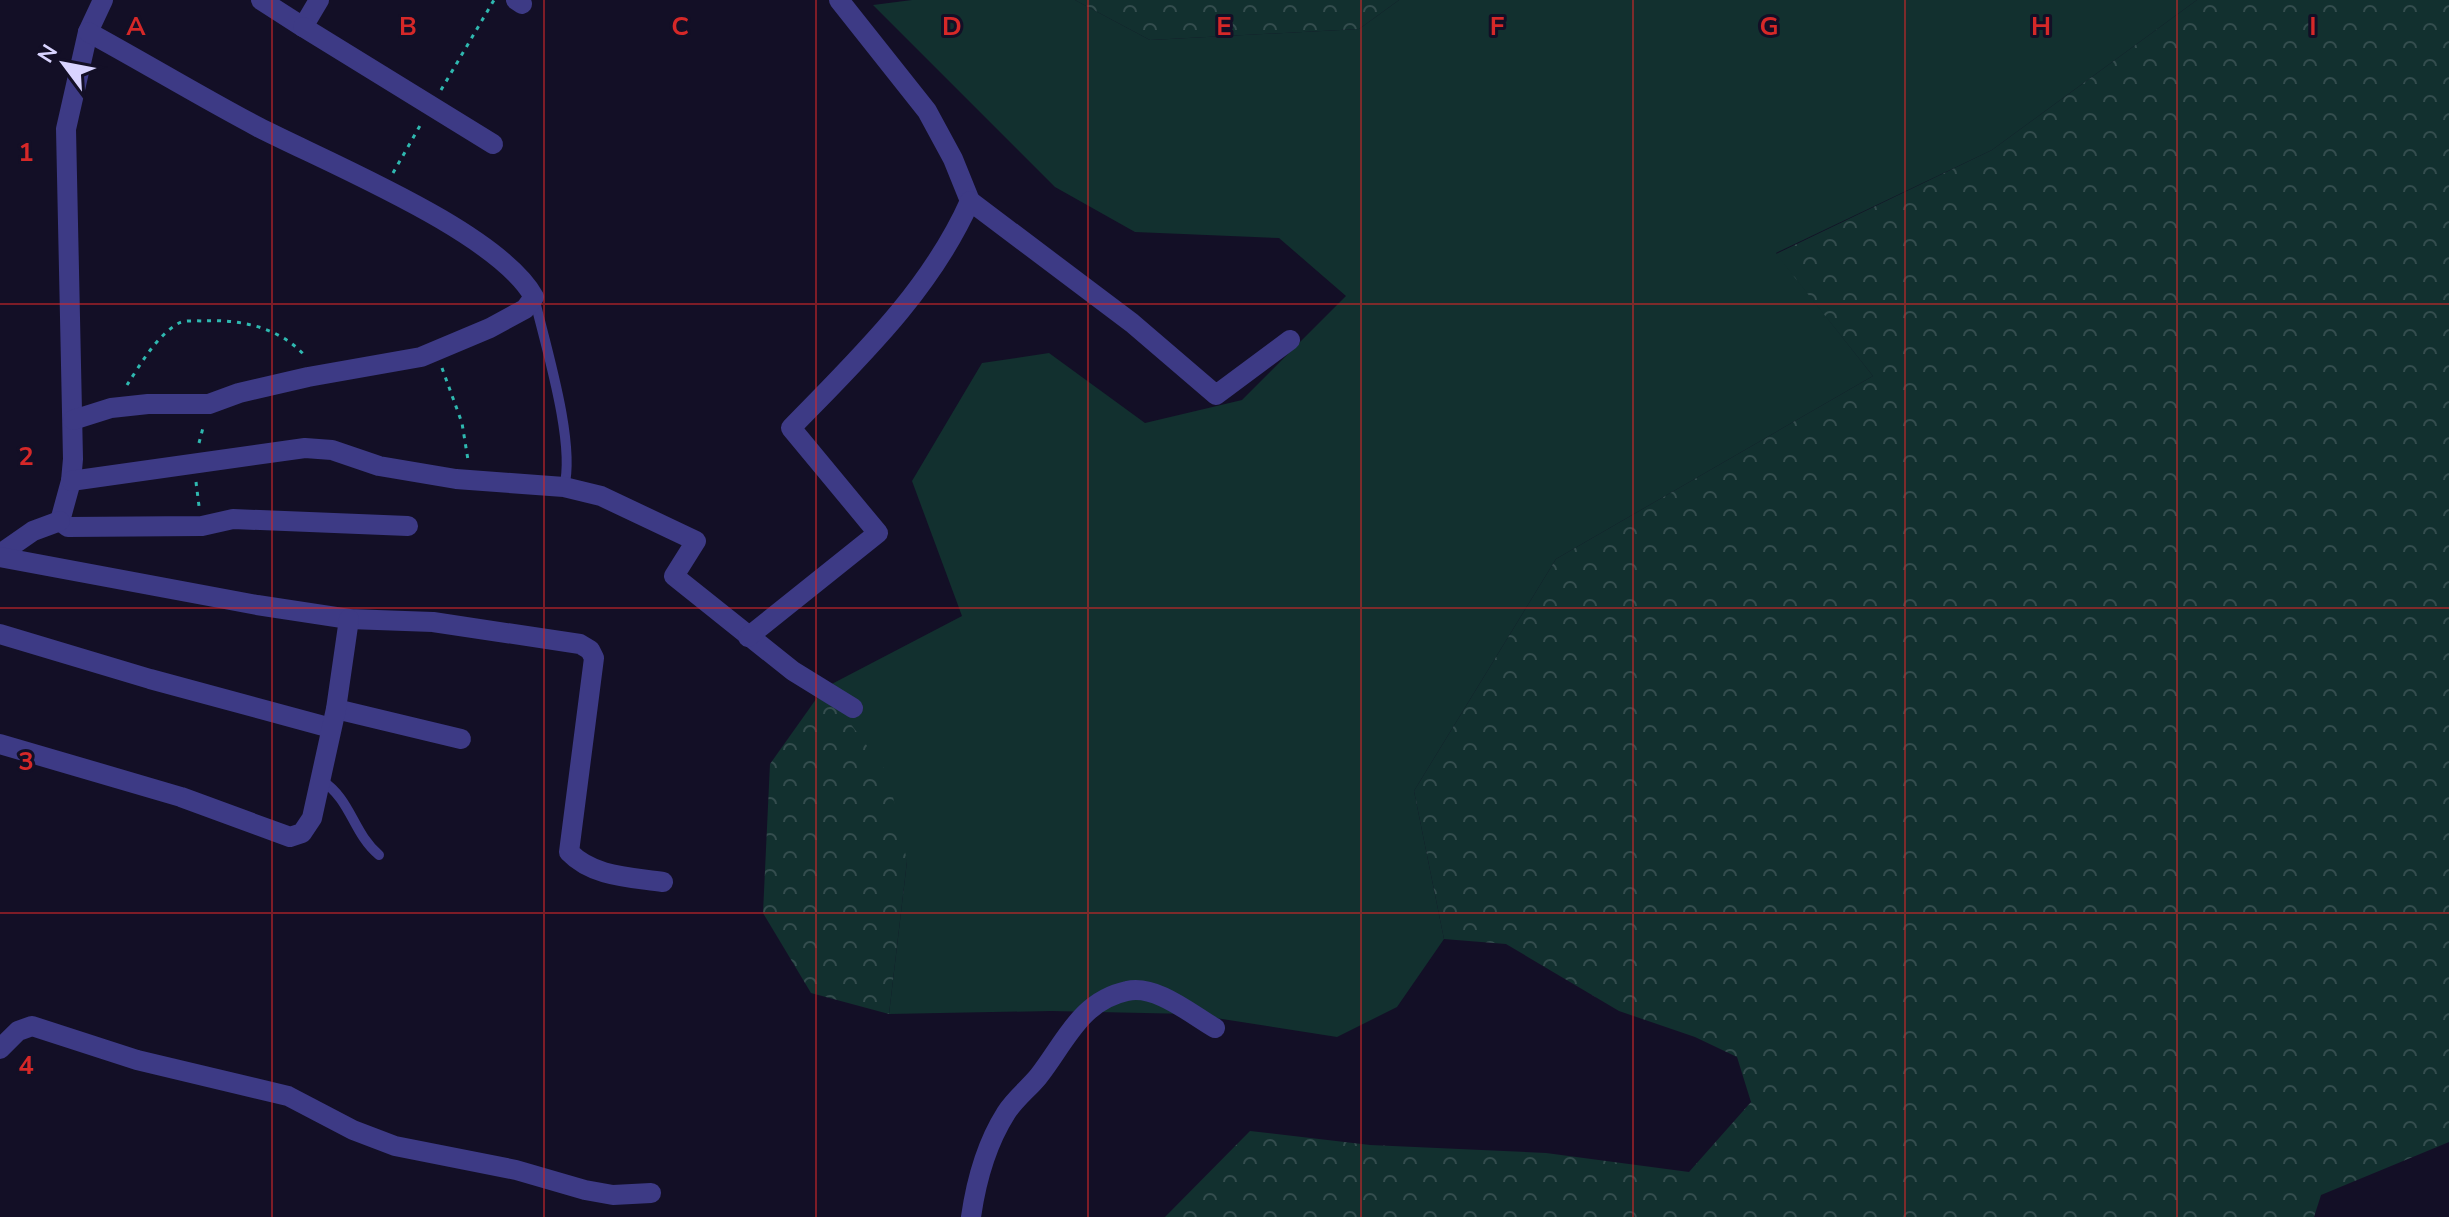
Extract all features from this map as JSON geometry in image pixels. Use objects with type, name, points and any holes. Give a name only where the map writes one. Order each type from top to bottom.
[{"type":"street","points":[[60,521],[71,481],[73,420],[66,129],[88,32],[103,0]]},
{"type":"street","points":[[261,0],[493,144]]},
{"type":"street","points":[[303,27],[319,0]]},
{"type":"street","points":[[839,0],[927,111],[953,159],[970,201],[1132,323],[1216,395],[1290,340]]},
{"type":"street","points":[[73,420],[111,408],[148,404],[209,404],[239,393],[421,357],[502,322],[525,309],[534,297],[525,280],[472,236],[255,125],[88,32]]},
{"type":"street","points":[[748,637],[878,533],[791,428],[904,307],[950,240],[970,201]]},
{"type":"street","points":[[71,481],[305,448],[332,450],[379,466],[471,480],[564,487],[601,496],[696,541],[674,576],[748,637],[822,691],[853,708]]},
{"type":"street","points":[[60,521],[68,527],[202,526],[233,519],[408,526]]},
{"type":"street","points":[[0,556],[33,531],[60,521]]},
{"type":"street","points":[[0,556],[349,619],[433,622],[580,644],[590,650],[594,658],[569,852],[581,864],[609,874],[663,882]]},
{"type":"street","points":[[0,744],[181,797],[290,837],[302,833],[312,818],[321,780],[349,619]]},
{"type":"street","points":[[0,634],[150,679],[334,718],[461,739]]},
{"type":"street","points":[[971,1217],[985,1159],[1006,1112],[1039,1076],[1077,1019],[1104,999],[1130,990],[1157,995],[1215,1028]]},
{"type":"street","points":[[0,1049],[18,1031],[32,1026],[137,1060],[288,1096],[353,1130],[395,1146],[504,1167],[585,1190],[613,1195],[651,1193]]},
{"type":"lane","points":[[534,297],[565,440],[567,475],[564,487]]},
{"type":"lane","points":[[321,780],[338,791],[361,840],[379,855]]},
{"type":"path","points":[[111,408],[147,354],[180,322],[221,320],[266,328],[295,344],[321,375]]},
{"type":"path","points":[[435,351],[462,423],[471,480]]},
{"type":"green space","points":[[912,0],[1075,0],[1150,40],[1359,29],[1399,0],[2197,0],[1992,150],[1776,253],[1873,376],[1556,559],[1414,791],[1444,939],[1397,1007],[1337,1037],[1190,1014],[1051,1011],[889,1014],[907,861],[824,688],[962,616],[912,481],[982,363],[1049,353],[1145,423],[1242,400],[1346,296],[1279,238],[1135,232],[1055,187],[873,5]]},
{"type":"green space","points":[[1075,0],[1399,0],[1359,29],[1150,40]]},
{"type":"green space","points":[[2197,0],[2449,0],[2449,1142],[2321,1195],[2314,1217],[1165,1217],[1250,1131],[1370,1145],[1546,1153],[1689,1172],[1751,1102],[1737,1057],[1695,1037],[1619,1011],[1506,944],[1444,939],[1414,791],[1556,559],[1873,376],[1776,254],[1992,150]]},
{"type":"green space","points":[[824,688],[888,774],[907,861],[889,1014],[811,993],[763,913],[770,764]]}]
